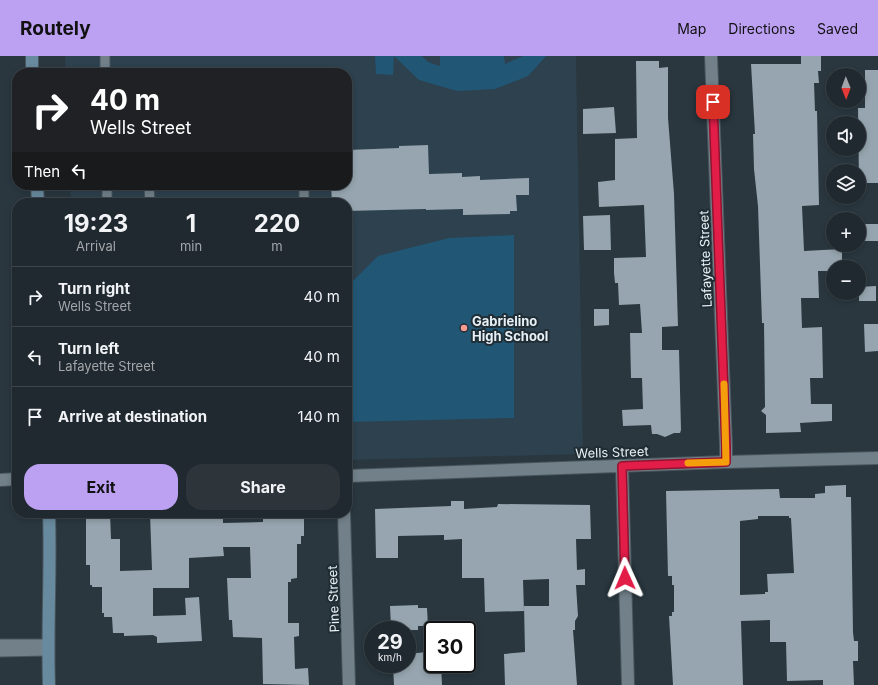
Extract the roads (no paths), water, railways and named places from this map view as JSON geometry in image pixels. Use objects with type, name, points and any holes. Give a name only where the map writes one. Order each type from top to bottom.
[{"type":"main road","points":[[32,56],[32,68]]},
{"type":"main road","points":[[49,518],[49,685]]},
{"type":"street","name":"Lafayette Street","points":[[711,56],[726,462]]},
{"type":"street","name":"Wells Street","points":[[352,476],[878,458]]},
{"type":"street","points":[[622,466],[628,685]]},
{"type":"street","points":[[0,480],[12,479]]},
{"type":"street","name":"Pine Street","points":[[344,518],[349,685]]},
{"type":"lane","points":[[105,56],[105,68]]},
{"type":"lane","points":[[0,644],[48,648]]},
{"type":"lane","points":[[0,652],[48,648]]},
{"type":"place","name":"Gabrielino High School","points":[[464,328]]}]
